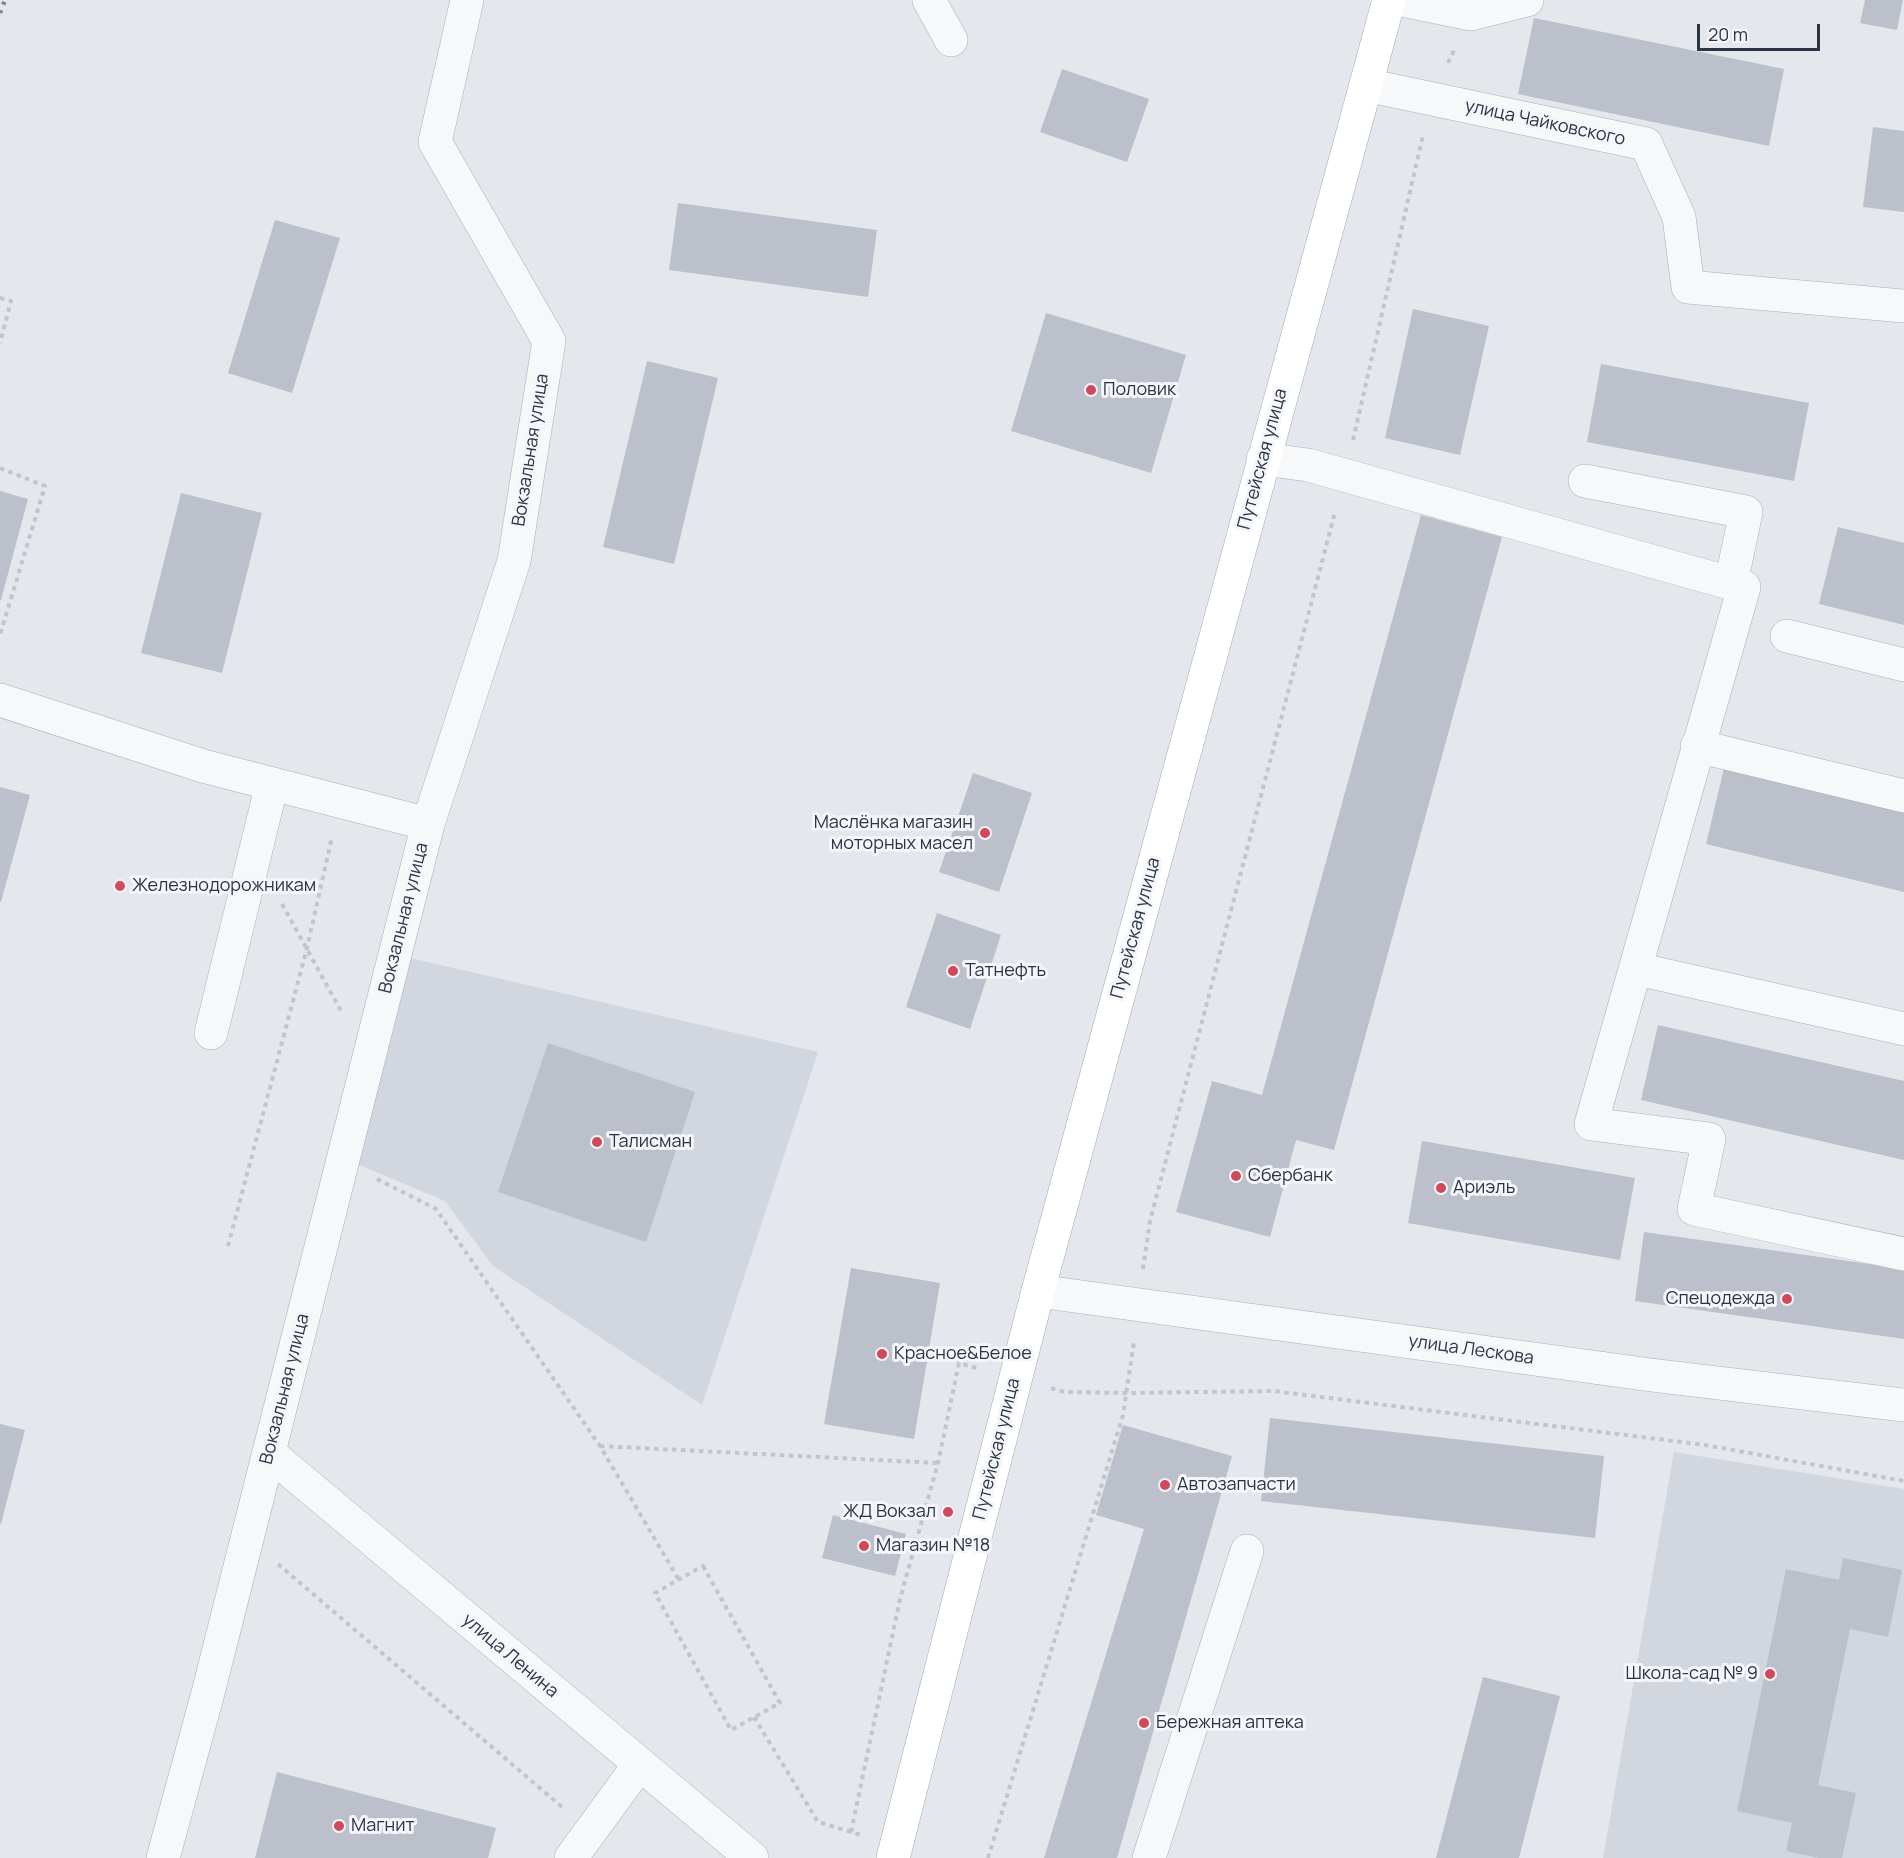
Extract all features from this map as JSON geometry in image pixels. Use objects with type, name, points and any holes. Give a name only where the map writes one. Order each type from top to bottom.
[{"type":"main road","name":"Путейская улица","points":[[894,1852],[1015,1378],[1389,0]]},
{"type":"street","name":"Вокзальная улица","points":[[163,1858],[428,824],[514,561],[549,341],[435,142],[467,0]]},
{"type":"street","points":[[929,0],[951,40]]},
{"type":"street","points":[[1402,0],[1471,14],[1527,0]]},
{"type":"street","name":"улица Чайковского","points":[[1366,85],[1646,144],[1679,217],[1688,287],[1904,306]]},
{"type":"street","points":[[1263,459],[1308,465],[1744,587],[1697,746],[1637,969],[1592,1124],[1709,1138],[1694,1209],[1904,1254]]},
{"type":"street","points":[[1585,481],[1746,512],[1731,583]]},
{"type":"street","points":[[1787,636],[1904,665]]},
{"type":"street","points":[[0,700],[202,766],[428,824]]},
{"type":"street","points":[[1697,746],[1904,796]]},
{"type":"street","points":[[211,1033],[272,784]]},
{"type":"street","points":[[1637,969],[1904,1029]]},
{"type":"street","name":"улица Лескова","points":[[1038,1292],[1651,1375],[1904,1405]]},
{"type":"street","name":"улица Ленина","points":[[268,1453],[752,1858]]},
{"type":"street","points":[[1149,1858],[1246,1551]]},
{"type":"street","points":[[571,1858],[639,1765]]},
{"type":"path","points":[[988,1858],[1123,1415],[1150,1221],[1345,476],[1431,99],[1471,14]]},
{"type":"path","points":[[0,298],[11,301],[0,343]]},
{"type":"path","points":[[0,468],[45,486],[0,635]]},
{"type":"path","points":[[228,1246],[307,948],[340,801]]},
{"type":"path","points":[[255,855],[368,1058]]},
{"type":"path","points":[[341,1166],[365,1173],[436,1209],[600,1446],[679,1580]]},
{"type":"path","points":[[851,1832],[900,1599],[938,1463],[959,1363],[1065,1392],[1273,1391],[1705,1445],[1904,1481]]},
{"type":"path","points":[[600,1446],[938,1463]]},
{"type":"path","points":[[247,1537],[590,1831]]},
{"type":"path","points":[[703,1566],[780,1702],[754,1717],[731,1730],[655,1593],[703,1566]]},
{"type":"path","points":[[754,1717],[818,1822],[851,1832],[894,1852]]},
{"type":"shaded area","points":[[406,957],[818,1052],[702,1405],[493,1266],[445,1201],[350,1161]]},
{"type":"shaded area","name":"Школа-сад № 9","points":[[1674,1452],[1904,1489],[1904,1858],[1603,1858]]},
{"type":"building","points":[[1865,0],[1903,0],[1897,30],[1860,23]]},
{"type":"building","points":[[1534,18],[1784,69],[1769,146],[1518,94]]},
{"type":"building","points":[[1062,69],[1149,99],[1127,162],[1040,132]]},
{"type":"building","points":[[1873,127],[1904,131],[1904,212],[1863,207]]},
{"type":"building","points":[[678,203],[877,230],[868,297],[669,270]]},
{"type":"building","points":[[275,220],[340,238],[292,393],[228,373]]},
{"type":"building","points":[[1413,309],[1489,326],[1460,455],[1385,438]]},
{"type":"building","points":[[1046,313],[1186,355],[1151,473],[1011,431]]},
{"type":"building","points":[[647,361],[718,378],[674,564],[603,547]]},
{"type":"building","points":[[1601,364],[1809,403],[1794,481],[1587,442]]},
{"type":"building","points":[[0,491],[28,499],[1,600],[0,600]]},
{"type":"building","points":[[181,493],[262,513],[222,673],[141,653]]},
{"type":"building","points":[[1421,515],[1502,537],[1334,1150],[1296,1140],[1270,1237],[1176,1212],[1212,1081],[1262,1095]]},
{"type":"building","points":[[1838,527],[1904,543],[1904,625],[1819,604]]},
{"type":"building","points":[[1725,764],[1904,807],[1904,892],[1706,844]]},
{"type":"building","points":[[973,773],[1032,793],[999,892],[939,872]]},
{"type":"building","points":[[0,787],[30,795],[1,902],[0,902]]},
{"type":"building","name":"Татнефть","points":[[937,913],[1001,935],[970,1029],[906,1007]]},
{"type":"building","points":[[1658,1025],[1904,1081],[1904,1160],[1641,1100]]},
{"type":"building","name":"Талисман","points":[[548,1043],[695,1092],[646,1242],[498,1192]]},
{"type":"building","points":[[1422,1141],[1635,1178],[1620,1260],[1408,1223]]},
{"type":"building","points":[[1644,1232],[1904,1269],[1904,1339],[1635,1301]]},
{"type":"building","name":"Красное&Белое","points":[[851,1268],[940,1283],[914,1439],[824,1424]]},
{"type":"building","points":[[1270,1418],[1604,1456],[1595,1538],[1261,1501]]},
{"type":"building","points":[[0,1424],[25,1430],[1,1524],[0,1524]]},
{"type":"building","points":[[1123,1425],[1232,1456],[1117,1858],[1044,1858],[1144,1529],[1096,1515]]},
{"type":"building","name":"Магазин №18","points":[[833,1515],[906,1534],[895,1576],[822,1558]]},
{"type":"building","points":[[1843,1558],[1902,1570],[1888,1637],[1850,1629],[1818,1785],[1856,1793],[1842,1858],[1819,1858],[1786,1851],[1792,1823],[1737,1811],[1786,1569],[1839,1580]]},
{"type":"building","points":[[1483,1677],[1560,1696],[1519,1858],[1436,1858]]},
{"type":"building","points":[[277,1772],[496,1828],[488,1858],[255,1858]]},
{"type":"railway","points":[[0,13],[5,0]]},
{"type":"place","name":"Половик","points":[[1091,390]]},
{"type":"place","name":"Маслёнка магазин моторных масел","points":[[985,833]]},
{"type":"place","name":"Железнодорожникам","points":[[120,886]]},
{"type":"place","name":"Татнефть","points":[[953,971]]},
{"type":"place","name":"Талисман","points":[[597,1142]]},
{"type":"place","name":"Сбербанк","points":[[1236,1176]]},
{"type":"place","name":"Ариэль","points":[[1441,1188]]},
{"type":"place","name":"Спецодежда","points":[[1787,1299]]},
{"type":"place","name":"Красное&Белое","points":[[882,1354]]},
{"type":"place","name":"Автозапчасти","points":[[1165,1485]]},
{"type":"place","name":"ЖД Вокзал","points":[[948,1512]]},
{"type":"place","name":"Магазин №18","points":[[864,1546]]},
{"type":"place","name":"Школа-сад № 9","points":[[1770,1674]]},
{"type":"place","name":"Бережная аптека","points":[[1144,1723]]},
{"type":"place","name":"Магнит","points":[[339,1826]]}]
